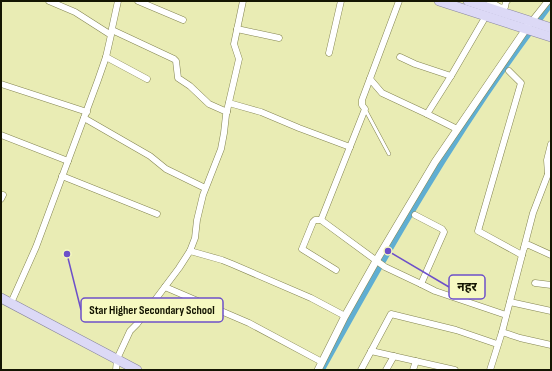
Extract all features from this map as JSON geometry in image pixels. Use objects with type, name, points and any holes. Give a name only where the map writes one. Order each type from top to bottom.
[{"type":"main road","points":[[439,1],[486,16],[551,28]]},
{"type":"main road","points":[[468,1],[529,25],[551,37]]},
{"type":"main road","points":[[1,298],[137,370]]},
{"type":"street","points":[[49,1],[75,12],[111,32],[174,59],[176,61],[178,78],[190,86],[209,104],[227,112]]},
{"type":"street","points":[[138,1],[183,20]]},
{"type":"street","points":[[116,370],[118,359],[130,331],[137,324],[179,268],[190,251],[195,238],[197,220],[205,188],[221,149],[227,112],[239,59],[234,44],[243,1]]},
{"type":"street","points":[[329,53],[341,1]]},
{"type":"street","points":[[321,220],[365,110],[362,100],[399,1]]},
{"type":"street","points":[[489,1],[501,8],[505,7],[506,2],[508,1]]},
{"type":"street","points":[[318,370],[345,316],[435,162],[529,25],[548,1]]},
{"type":"street","points":[[12,303],[36,247],[86,115],[106,57],[116,2]]},
{"type":"street","points":[[427,114],[486,16]]},
{"type":"street","points":[[237,29],[279,38]]},
{"type":"street","points":[[106,57],[146,79]]},
{"type":"street","points":[[400,57],[415,64],[451,76]]},
{"type":"street","points":[[508,71],[521,83],[478,230],[522,255]]},
{"type":"street","points":[[370,79],[382,93],[457,129]]},
{"type":"street","points":[[1,84],[38,96],[86,115],[150,156],[166,169],[205,188]]},
{"type":"street","points":[[229,103],[261,112],[350,147]]},
{"type":"street","points":[[1,135],[68,160]]},
{"type":"street","points":[[490,370],[502,332],[533,213],[550,174],[547,160],[551,144]]},
{"type":"street","points":[[62,176],[157,214]]},
{"type":"street","points":[[415,214],[442,228],[444,232],[421,284]]},
{"type":"street","points":[[336,270],[302,249],[315,220],[321,220],[385,267],[435,291],[506,315]]},
{"type":"street","points":[[524,248],[526,245],[529,245],[551,255]]},
{"type":"street","points":[[190,251],[232,264],[311,298],[345,316]]},
{"type":"street","points":[[536,283],[551,285]]},
{"type":"street","points":[[165,287],[249,324],[322,362]]},
{"type":"street","points":[[510,302],[551,311]]},
{"type":"street","points":[[361,370],[391,314],[456,330],[497,344]]},
{"type":"street","points":[[502,332],[551,345]]},
{"type":"street","points":[[371,350],[455,370]]},
{"type":"street","points":[[386,370],[394,356]]},
{"type":"street","points":[[413,370],[416,361]]},
{"type":"lane","points":[[365,110],[388,154]]},
{"type":"waterway","points":[[537,23],[551,4]]},
{"type":"waterway","points":[[322,370],[395,240],[421,197],[474,113],[531,31]]},
{"type":"place","name":"नहर","points":[[388,251]]},
{"type":"place","name":"Star Higher Secondary School","points":[[67,254]]}]
